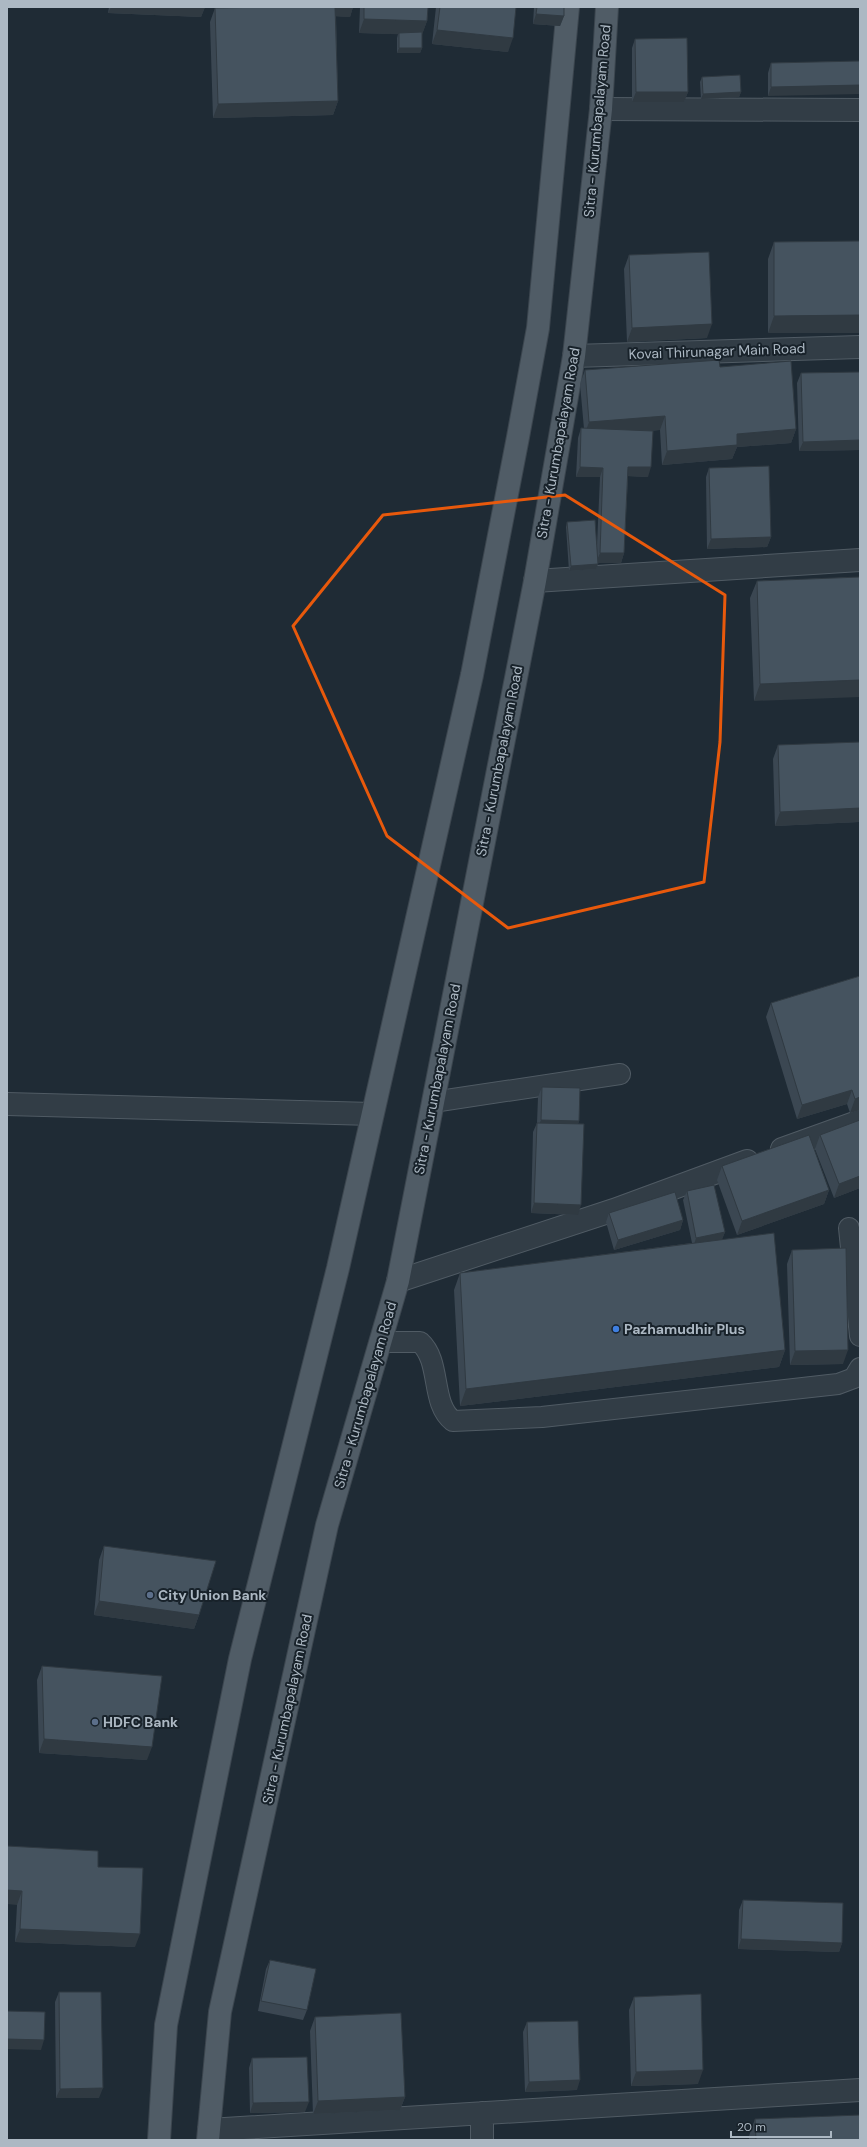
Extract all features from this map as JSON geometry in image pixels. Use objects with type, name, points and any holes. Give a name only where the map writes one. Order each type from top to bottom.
[{"type":"main road","points":[[159,2140],[166,2025],[240,1659],[338,1268],[472,675],[538,328],[568,7]]},
{"type":"main road","name":"Sitra - Kurumbapalayam Road","points":[[208,2135],[220,2012],[328,1525],[398,1281],[534,581],[574,356],[601,108],[607,7]]},
{"type":"street","points":[[601,108],[860,110]]},
{"type":"street","name":"Kovai Thirunagar Main Road","points":[[574,356],[860,347]]},
{"type":"street","points":[[534,581],[860,560]]},
{"type":"street","points":[[7,1104],[372,1114]]},
{"type":"street","points":[[398,1281],[614,1210],[860,1120]]},
{"type":"street","points":[[208,2135],[482,2113],[860,2090]]},
{"type":"street","points":[[482,2113],[482,2140]]},
{"type":"lane","points":[[433,1102],[620,1074]]},
{"type":"lane","points":[[849,1228],[860,1336]]},
{"type":"lane","points":[[380,1342],[420,1342],[426,1348],[431,1360],[444,1414],[453,1421],[542,1417],[838,1384],[854,1378],[860,1368]]},
{"type":"highlighted area","points":[[565,495],[725,595],[720,742],[704,882],[508,928],[387,836],[293,626],[383,515]]},
{"type":"building","points":[[335,7],[338,101],[218,104],[215,8]]},
{"type":"building","points":[[364,7],[428,7],[427,21],[364,19]]},
{"type":"building","points":[[440,7],[516,7],[513,38],[437,30]]},
{"type":"building","points":[[537,7],[564,7],[564,16],[536,14]]},
{"type":"building","points":[[422,32],[422,48],[399,48],[399,33]]},
{"type":"building","points":[[687,38],[688,92],[636,92],[635,39]]},
{"type":"building","points":[[860,61],[860,85],[771,87],[771,63]]},
{"type":"building","points":[[740,75],[741,92],[703,94],[702,77]]},
{"type":"building","points":[[860,241],[860,315],[774,316],[774,242]]},
{"type":"building","points":[[709,252],[712,324],[632,328],[629,255]]},
{"type":"building","points":[[719,360],[720,367],[791,361],[796,429],[737,434],[737,445],[667,451],[665,416],[589,422],[585,370]]},
{"type":"building","points":[[860,372],[860,440],[803,442],[801,373]]},
{"type":"building","points":[[581,428],[653,431],[651,467],[628,467],[624,553],[600,553],[603,468],[580,467]]},
{"type":"building","points":[[769,466],[771,537],[711,539],[709,468]]},
{"type":"building","points":[[595,520],[598,564],[571,566],[567,522]]},
{"type":"building","points":[[860,577],[860,680],[760,684],[757,581]]},
{"type":"building","points":[[860,742],[860,808],[780,812],[778,745]]},
{"type":"building","points":[[860,976],[860,1097],[855,1099],[852,1090],[802,1105],[771,1003]]},
{"type":"building","points":[[542,1087],[580,1088],[579,1121],[541,1120]]},
{"type":"building","points":[[860,1120],[860,1176],[839,1184],[820,1135]]},
{"type":"building","points":[[537,1123],[584,1124],[581,1205],[534,1203]]},
{"type":"building","points":[[809,1135],[829,1190],[742,1221],[722,1166]]},
{"type":"building","points":[[714,1185],[725,1232],[696,1238],[687,1191]]},
{"type":"building","points":[[675,1192],[683,1220],[618,1240],[609,1213]]},
{"type":"building","name":"Pazhamudhir Plus","points":[[774,1233],[785,1350],[466,1389],[460,1273]]},
{"type":"building","points":[[846,1248],[848,1350],[795,1351],[792,1250]]},
{"type":"building","name":"City Union Bank","points":[[104,1546],[216,1561],[199,1615],[99,1601]]},
{"type":"building","name":"HDFC Bank","points":[[42,1666],[162,1676],[152,1747],[44,1739]]},
{"type":"building","points":[[7,1846],[98,1851],[98,1867],[143,1868],[140,1934],[20,1929],[22,1891],[7,1890]]},
{"type":"building","points":[[743,1900],[843,1903],[842,1943],[741,1939]]},
{"type":"building","points":[[270,1960],[316,1969],[307,2010],[261,2001]]},
{"type":"building","points":[[59,1992],[101,1992],[103,2088],[60,2089]]},
{"type":"building","points":[[701,1994],[703,2070],[636,2072],[634,1997]]},
{"type":"building","points":[[7,2011],[45,2012],[44,2040],[7,2039]]},
{"type":"building","points":[[401,2013],[405,2097],[318,2101],[315,2017]]},
{"type":"building","points":[[578,2021],[580,2080],[529,2082],[527,2022]]},
{"type":"building","points":[[307,2057],[309,2102],[253,2103],[252,2058]]},
{"type":"building","points":[[860,2115],[860,2140],[756,2140],[755,2119]]},
{"type":"place","name":"Pazhamudhir Plus","points":[[616,1329]]},
{"type":"place","name":"City Union Bank","points":[[150,1595]]},
{"type":"place","name":"HDFC Bank","points":[[95,1722]]}]
